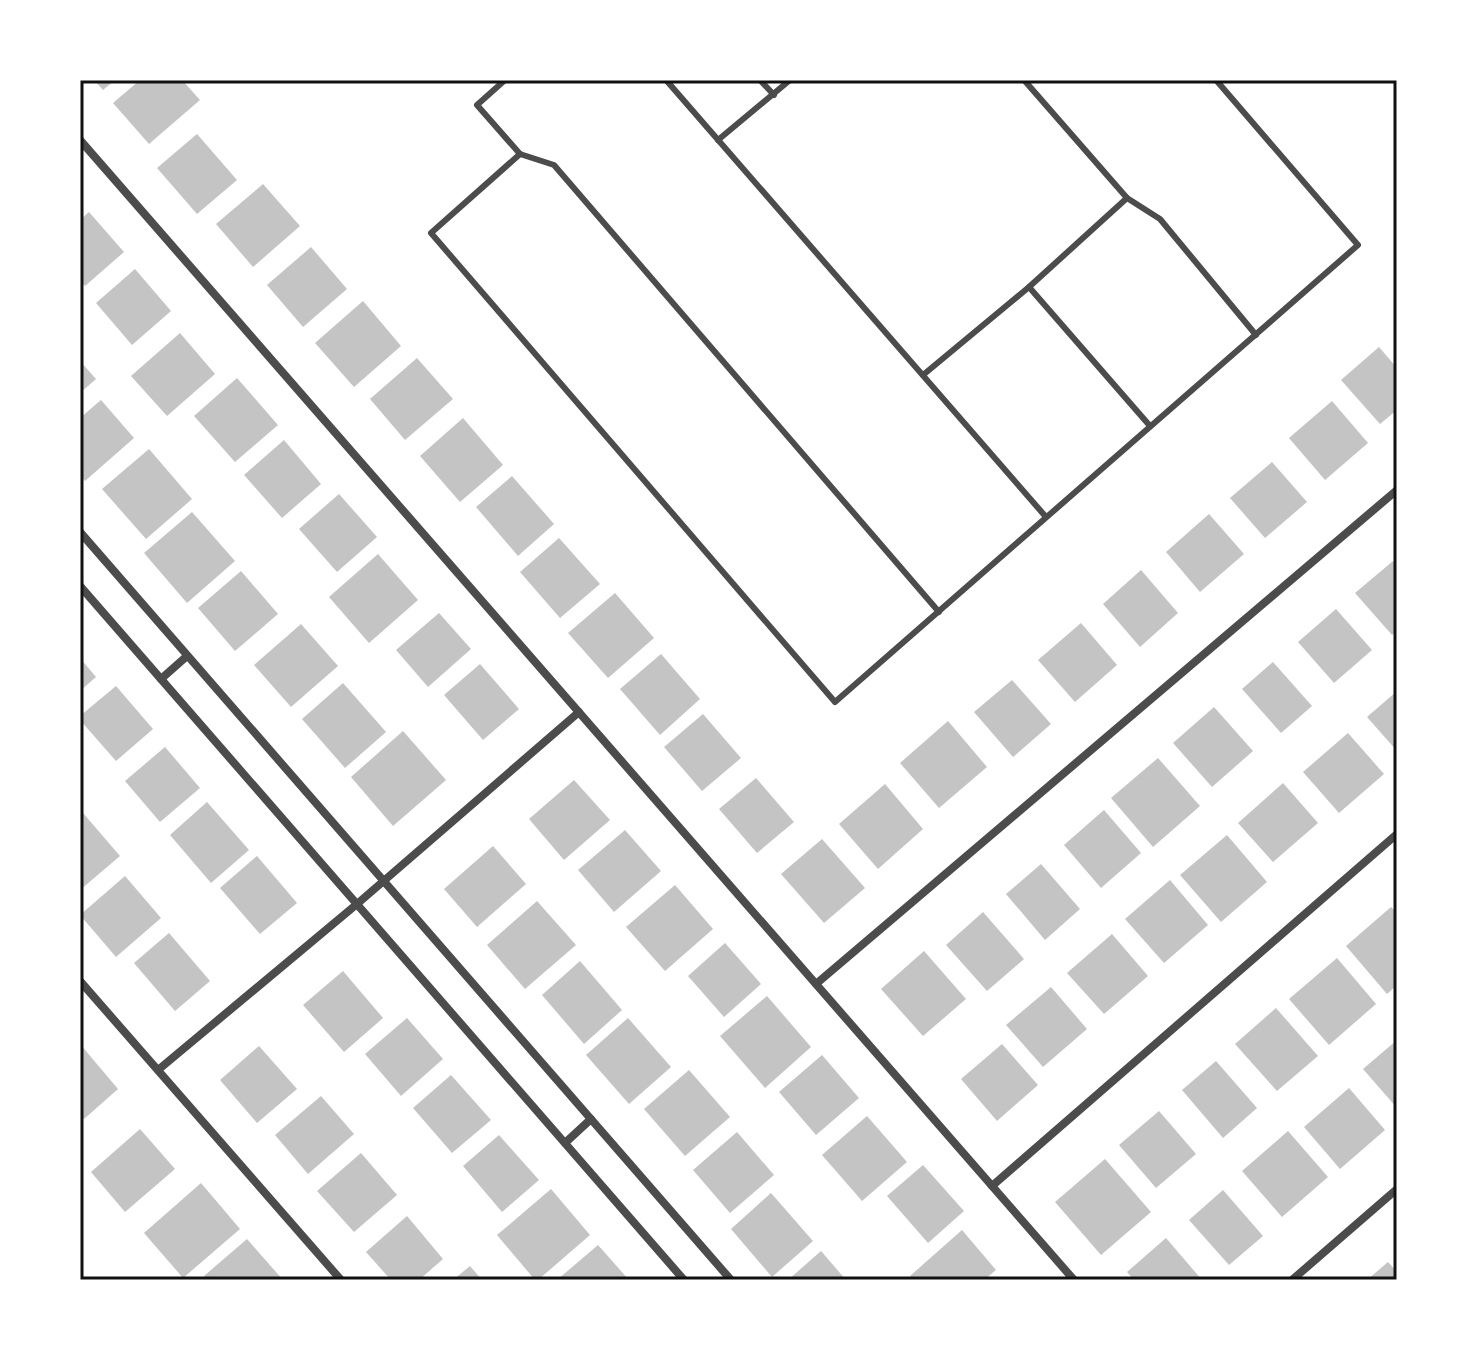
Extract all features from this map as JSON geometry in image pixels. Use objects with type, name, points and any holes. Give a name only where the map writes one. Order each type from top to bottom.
[{"type":"street","points":[[80,140],[1074,1280]]},
{"type":"street","points":[[816,984],[1397,490]]},
{"type":"street","points":[[80,532],[731,1280]]},
{"type":"street","points":[[80,586],[684,1280]]},
{"type":"street","points":[[161,679],[187,656]]},
{"type":"street","points":[[158,1070],[357,904],[579,712]]},
{"type":"street","points":[[992,1186],[1397,834]]},
{"type":"street","points":[[80,981],[341,1280]]},
{"type":"street","points":[[565,1143],[591,1119]]},
{"type":"street","points":[[1292,1280],[1397,1189]]},
{"type":"lane","points":[[505,80],[477,105],[520,154],[554,165],[939,612]]},
{"type":"lane","points":[[666,80],[1046,517]]},
{"type":"lane","points":[[760,80],[774,95]]},
{"type":"lane","points":[[718,140],[790,80]]},
{"type":"lane","points":[[1024,80],[1127,198],[1160,219],[1256,335]]},
{"type":"lane","points":[[520,154],[431,233],[835,702],[1358,245],[1216,80]]},
{"type":"lane","points":[[923,375],[1029,287],[1127,198]]},
{"type":"lane","points":[[1029,287],[1150,426]]},
{"type":"building","points":[[94,80],[115,80],[103,90]]},
{"type":"building","points":[[140,80],[182,80],[200,100],[149,144],[113,103]]},
{"type":"building","points":[[197,134],[237,180],[197,214],[157,168]]},
{"type":"building","points":[[263,184],[300,226],[253,267],[216,224]]},
{"type":"building","points":[[89,212],[124,252],[85,286],[80,281],[80,220]]},
{"type":"building","points":[[311,247],[347,289],[303,327],[267,285]]},
{"type":"building","points":[[135,269],[171,311],[132,345],[96,303]]},
{"type":"building","points":[[363,301],[401,346],[354,387],[315,343]]},
{"type":"building","points":[[180,333],[215,374],[167,416],[131,376]]},
{"type":"building","points":[[1379,347],[1397,368],[1397,410],[1380,424],[1341,380]]},
{"type":"building","points":[[417,358],[453,399],[405,440],[370,399]]},
{"type":"building","points":[[80,361],[96,379],[80,393]]},
{"type":"building","points":[[237,378],[278,425],[235,462],[194,416]]},
{"type":"building","points":[[101,400],[134,438],[85,481],[80,475],[80,418]]},
{"type":"building","points":[[1332,401],[1368,443],[1325,480],[1289,438]]},
{"type":"building","points":[[463,418],[503,465],[460,502],[420,456]]},
{"type":"building","points":[[284,440],[321,484],[282,518],[244,475]]},
{"type":"building","points":[[149,449],[192,499],[146,539],[102,489]]},
{"type":"building","points":[[1272,462],[1307,502],[1265,538],[1230,498]]},
{"type":"building","points":[[512,476],[554,524],[518,556],[476,507]]},
{"type":"building","points":[[339,494],[377,537],[337,572],[299,529]]},
{"type":"building","points":[[192,512],[235,561],[187,603],[144,553]]},
{"type":"building","points":[[1209,514],[1244,554],[1200,592],[1166,552]]},
{"type":"building","points":[[559,538],[600,584],[560,618],[520,572]]},
{"type":"building","points":[[378,554],[418,600],[369,643],[329,597]]},
{"type":"building","points":[[1393,561],[1397,566],[1397,631],[1392,635],[1355,593]]},
{"type":"building","points":[[1141,570],[1178,613],[1140,647],[1103,604]]},
{"type":"building","points":[[241,571],[278,614],[235,651],[198,608]]},
{"type":"building","points":[[615,593],[654,638],[608,678],[568,633]]},
{"type":"building","points":[[1336,609],[1372,650],[1334,683],[1298,642]]},
{"type":"building","points":[[439,613],[471,649],[428,687],[396,650]]},
{"type":"building","points":[[1081,623],[1117,665],[1075,702],[1038,660]]},
{"type":"building","points":[[301,624],[338,666],[291,707],[254,665]]},
{"type":"building","points":[[661,654],[700,699],[660,735],[620,689]]},
{"type":"building","points":[[80,658],[96,677],[80,691]]},
{"type":"building","points":[[1273,662],[1312,706],[1281,733],[1242,689]]},
{"type":"building","points":[[480,664],[519,709],[483,740],[444,695]]},
{"type":"building","points":[[1012,680],[1051,724],[1013,757],[974,712]]},
{"type":"building","points":[[343,683],[386,732],[345,768],[302,719]]},
{"type":"building","points":[[116,686],[153,729],[116,761],[80,720],[80,716]]},
{"type":"building","points":[[1397,691],[1397,751],[1367,717]]},
{"type":"building","points":[[1214,707],[1253,751],[1212,787],[1173,743]]},
{"type":"building","points":[[703,714],[741,758],[702,791],[664,747]]},
{"type":"building","points":[[948,721],[987,767],[939,808],[900,763]]},
{"type":"building","points":[[403,731],[446,780],[393,826],[351,777]]},
{"type":"building","points":[[1348,733],[1384,774],[1339,813],[1303,772]]},
{"type":"building","points":[[165,747],[200,788],[160,822],[125,781]]},
{"type":"building","points":[[1158,758],[1200,806],[1153,847],[1111,798]]},
{"type":"building","points":[[756,778],[794,822],[757,853],[719,809]]},
{"type":"building","points":[[574,780],[610,820],[564,860],[529,819]]},
{"type":"building","points":[[1283,783],[1318,823],[1273,862],[1238,823]]},
{"type":"building","points":[[885,784],[923,829],[878,869],[839,824]]},
{"type":"building","points":[[207,802],[249,850],[211,883],[170,835]]},
{"type":"building","points":[[1104,810],[1141,853],[1101,888],[1064,845]]},
{"type":"building","points":[[83,813],[120,856],[80,890],[80,816]]},
{"type":"building","points":[[625,830],[661,871],[614,912],[578,870]]},
{"type":"building","points":[[1227,835],[1267,882],[1221,922],[1180,875]]},
{"type":"building","points":[[822,839],[865,888],[824,923],[781,874]]},
{"type":"building","points":[[493,846],[526,884],[477,927],[444,889]]},
{"type":"building","points":[[257,856],[297,903],[260,934],[220,888]]},
{"type":"building","points":[[1041,864],[1080,909],[1045,940],[1006,894]]},
{"type":"building","points":[[125,876],[161,918],[116,957],[80,915]]},
{"type":"building","points":[[1170,880],[1208,925],[1164,963],[1125,919]]},
{"type":"building","points":[[675,885],[713,929],[665,971],[626,927]]},
{"type":"building","points":[[537,901],[576,945],[525,989],[487,945]]},
{"type":"building","points":[[1391,907],[1397,913],[1397,985],[1387,994],[1346,946]]},
{"type":"building","points":[[983,912],[1024,959],[987,991],[946,945]]},
{"type":"building","points":[[169,933],[210,981],[175,1011],[134,963]]},
{"type":"building","points":[[1112,934],[1148,976],[1104,1014],[1067,973]]},
{"type":"building","points":[[725,943],[761,984],[724,1017],[688,976]]},
{"type":"building","points":[[924,951],[966,999],[923,1036],[881,989]]},
{"type":"building","points":[[1337,958],[1376,1004],[1329,1045],[1289,999]]},
{"type":"building","points":[[580,961],[622,1010],[584,1044],[542,995]]},
{"type":"building","points":[[343,971],[383,1018],[344,1052],[303,1005]]},
{"type":"building","points":[[1051,987],[1087,1029],[1043,1067],[1006,1025]]},
{"type":"building","points":[[767,996],[811,1047],[765,1088],[720,1036]]},
{"type":"building","points":[[1276,1008],[1318,1056],[1277,1091],[1235,1044]]},
{"type":"building","points":[[407,1018],[443,1059],[401,1096],[365,1054]]},
{"type":"building","points":[[628,1018],[671,1067],[629,1104],[586,1055]]},
{"type":"building","points":[[1397,1040],[1397,1108],[1363,1069]]},
{"type":"building","points":[[80,1044],[118,1089],[84,1119],[80,1114]]},
{"type":"building","points":[[1002,1044],[1038,1085],[997,1121],[961,1079]]},
{"type":"building","points":[[259,1046],[297,1089],[257,1123],[220,1080]]},
{"type":"building","points":[[822,1055],[859,1098],[816,1135],[779,1092]]},
{"type":"building","points":[[1216,1061],[1257,1108],[1223,1138],[1182,1090]]},
{"type":"building","points":[[689,1070],[730,1117],[685,1156],[644,1109]]},
{"type":"building","points":[[451,1075],[491,1120],[452,1153],[413,1108]]},
{"type":"building","points":[[1349,1088],[1385,1130],[1340,1169],[1304,1127]]},
{"type":"building","points":[[321,1096],[354,1134],[308,1174],[275,1135]]},
{"type":"building","points":[[1159,1111],[1196,1154],[1156,1188],[1119,1145]]},
{"type":"building","points":[[867,1116],[907,1162],[862,1201],[822,1155]]},
{"type":"building","points":[[140,1129],[175,1169],[125,1212],[91,1172]]},
{"type":"building","points":[[1288,1131],[1328,1177],[1282,1217],[1242,1171]]},
{"type":"building","points":[[737,1132],[774,1175],[730,1213],[693,1170]]},
{"type":"building","points":[[499,1135],[539,1180],[502,1212],[463,1166]]},
{"type":"building","points":[[361,1153],[397,1195],[354,1232],[317,1191]]},
{"type":"building","points":[[1105,1159],[1151,1212],[1101,1255],[1055,1202]]},
{"type":"building","points":[[923,1165],[964,1211],[928,1243],[887,1196]]},
{"type":"building","points":[[201,1183],[240,1229],[183,1278],[144,1233]]},
{"type":"building","points":[[551,1189],[590,1235],[535,1280],[497,1235]]},
{"type":"building","points":[[1223,1190],[1263,1236],[1229,1265],[1189,1220]]},
{"type":"building","points":[[771,1193],[813,1241],[772,1277],[731,1229]]},
{"type":"building","points":[[407,1216],[443,1259],[419,1280],[391,1280],[366,1252]]},
{"type":"building","points":[[962,1230],[996,1270],[984,1280],[914,1280],[910,1276]]},
{"type":"building","points":[[1166,1238],[1202,1280],[1134,1280],[1127,1272]]},
{"type":"building","points":[[247,1239],[283,1280],[208,1280],[204,1276]]},
{"type":"building","points":[[598,1245],[629,1280],[557,1280]]},
{"type":"building","points":[[821,1251],[846,1280],[788,1280]]},
{"type":"building","points":[[1388,1262],[1397,1272],[1397,1280],[1367,1280]]},
{"type":"building","points":[[470,1266],[482,1280],[453,1280]]}]
